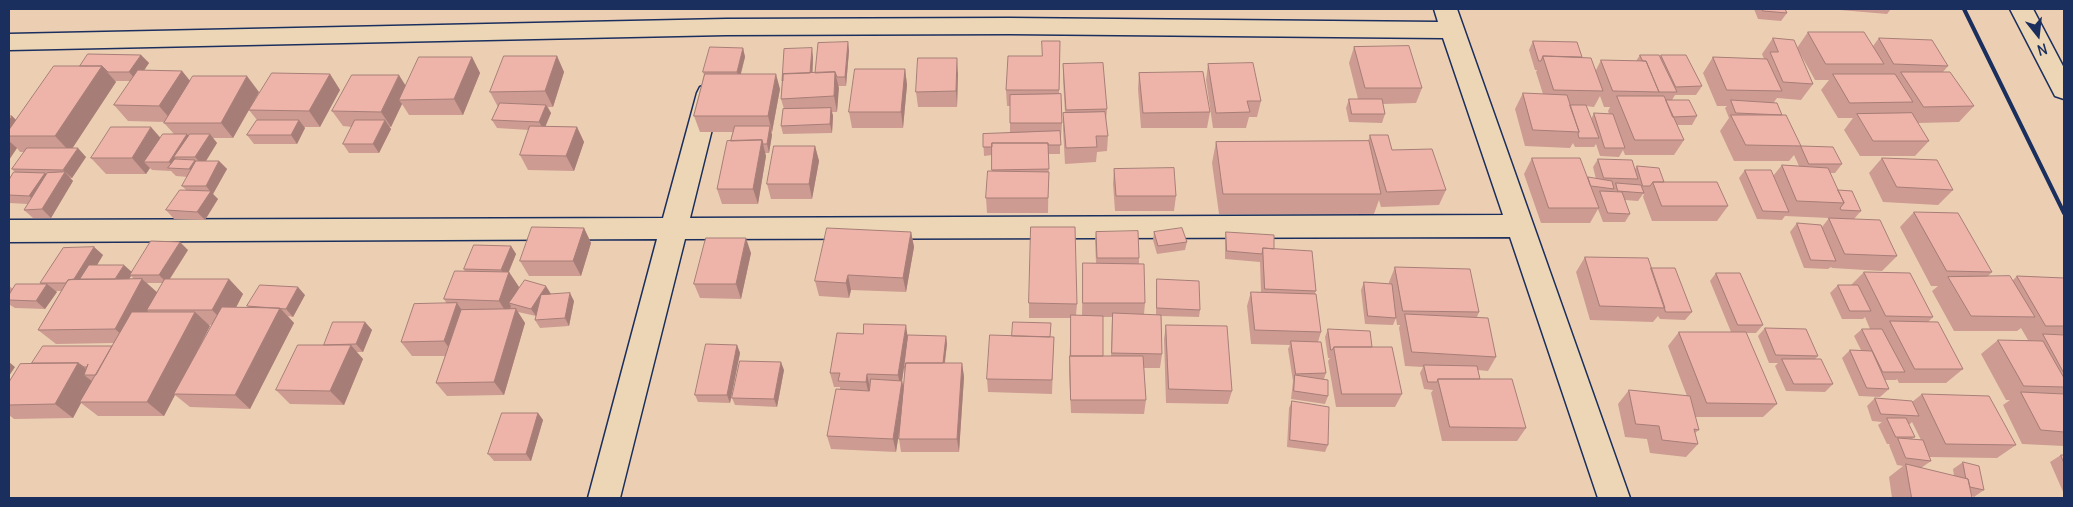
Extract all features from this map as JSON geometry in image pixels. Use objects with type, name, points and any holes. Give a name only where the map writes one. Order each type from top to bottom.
[{"type":"street","points":[[2021,9],[2064,90]]},
{"type":"street","points":[[9,42],[726,27],[1009,17],[1448,19],[1614,498]]},
{"type":"street","points":[[604,498],[726,27]]},
{"type":"street","points":[[9,231],[1520,226]]},
{"type":"building","points":[[1763,9],[1785,9],[1787,13],[1763,11]]},
{"type":"building","points":[[1808,32],[1864,32],[1884,64],[1826,64]]},
{"type":"building","points":[[1773,38],[1794,40],[1813,84],[1783,82],[1770,52],[1778,52]]},
{"type":"building","points":[[1879,38],[1932,40],[1948,66],[1894,64]]},
{"type":"building","points":[[1042,41],[1060,41],[1059,90],[1006,90],[1008,56],[1042,56]]},
{"type":"building","points":[[1533,41],[1577,42],[1582,57],[1543,56],[1541,61],[1539,61]]},
{"type":"building","points":[[848,42],[845,77],[837,77],[835,72],[815,73],[818,43]]},
{"type":"building","points":[[1409,46],[1422,88],[1365,88],[1354,47]]},
{"type":"building","points":[[710,47],[743,48],[737,72],[703,72]]},
{"type":"building","points":[[812,48],[810,73],[783,74],[782,81],[784,49]]},
{"type":"building","points":[[88,54],[141,55],[129,72],[108,72],[102,66],[80,66]]},
{"type":"building","points":[[1640,55],[1659,55],[1677,92],[1659,92],[1646,61],[1643,61]]},
{"type":"building","points":[[1661,55],[1686,55],[1702,86],[1676,87]]},
{"type":"building","points":[[504,56],[557,56],[545,91],[490,92]]},
{"type":"building","points":[[1543,56],[1591,58],[1603,91],[1554,90]]},
{"type":"building","points":[[419,57],[472,57],[454,99],[399,100]]},
{"type":"building","points":[[1713,57],[1767,59],[1782,91],[1727,90]]},
{"type":"building","points":[[918,58],[957,58],[956,91],[916,92]]},
{"type":"building","points":[[1601,60],[1646,61],[1659,92],[1613,91]]},
{"type":"building","points":[[1103,63],[1107,109],[1066,110],[1063,64]]},
{"type":"building","points":[[1253,63],[1261,101],[1247,101],[1250,112],[1216,113],[1208,64]]},
{"type":"building","points":[[54,66],[102,66],[55,136],[9,136],[9,130]]},
{"type":"building","points":[[855,69],[905,69],[901,112],[849,112]]},
{"type":"building","points":[[138,70],[182,71],[159,106],[114,105]]},
{"type":"building","points":[[835,72],[834,96],[781,99],[783,74]]},
{"type":"building","points":[[1203,72],[1210,112],[1143,113],[1139,73]]},
{"type":"building","points":[[1901,72],[1950,72],[1974,106],[1924,107]]},
{"type":"building","points":[[272,73],[330,74],[309,111],[249,110]]},
{"type":"building","points":[[705,74],[776,74],[768,116],[694,116]]},
{"type":"building","points":[[1833,74],[1895,74],[1913,102],[1850,103]]},
{"type":"building","points":[[352,75],[399,75],[381,112],[332,111]]},
{"type":"building","points":[[193,76],[247,76],[221,123],[164,123]]},
{"type":"building","points":[[1523,93],[1567,95],[1579,132],[1533,130]]},
{"type":"building","points":[[1061,94],[1062,123],[1010,123],[1010,95]]},
{"type":"building","points":[[1617,96],[1664,96],[1684,140],[1635,140]]},
{"type":"building","points":[[1349,99],[1382,99],[1385,114],[1352,114]]},
{"type":"building","points":[[1666,100],[1689,100],[1697,116],[1673,117]]},
{"type":"building","points":[[1731,100],[1777,103],[1782,115],[1736,113]]},
{"type":"building","points":[[500,103],[546,105],[539,122],[492,120]]},
{"type":"building","points":[[1570,105],[1586,105],[1599,138],[1579,138],[1579,132]]},
{"type":"building","points":[[831,108],[830,124],[781,126],[783,109]]},
{"type":"building","points":[[1105,112],[1108,136],[1096,136],[1097,147],[1066,148],[1063,113]]},
{"type":"building","points":[[1594,113],[1613,114],[1625,148],[1605,148]]},
{"type":"building","points":[[1912,113],[1929,141],[1873,141],[1857,114]]},
{"type":"building","points":[[1731,115],[1786,115],[1801,146],[1746,145]]},
{"type":"building","points":[[257,120],[299,120],[291,135],[247,135]]},
{"type":"building","points":[[355,120],[385,120],[373,144],[343,144]]},
{"type":"building","points":[[530,126],[577,127],[566,156],[520,155]]},
{"type":"building","points":[[735,126],[770,126],[767,144],[763,144],[762,140],[731,141]]},
{"type":"building","points":[[111,127],[151,127],[132,158],[91,158]]},
{"type":"building","points":[[1060,131],[1061,145],[1048,145],[1048,143],[992,143],[992,147],[983,147],[983,134]]},
{"type":"building","points":[[163,134],[187,134],[169,162],[144,162]]},
{"type":"building","points":[[190,134],[210,134],[195,157],[174,157]]},
{"type":"building","points":[[1370,135],[1388,135],[1392,150],[1432,149],[1446,190],[1387,192]]},
{"type":"building","points":[[762,140],[753,189],[717,189],[727,141]]},
{"type":"building","points":[[1369,141],[1381,194],[1223,194],[1216,142]]},
{"type":"building","points":[[992,143],[1048,143],[1049,169],[992,170]]},
{"type":"building","points":[[774,146],[815,146],[809,184],[767,184]]},
{"type":"building","points":[[1801,146],[1833,147],[1842,164],[1809,164]]},
{"type":"building","points":[[27,148],[78,148],[63,170],[12,169]]},
{"type":"building","points":[[1532,158],[1580,158],[1599,208],[1549,208]]},
{"type":"building","points":[[1882,158],[1937,160],[1953,190],[1897,187]]},
{"type":"building","points":[[175,159],[195,160],[189,169],[168,168]]},
{"type":"building","points":[[1598,159],[1632,160],[1638,179],[1604,178]]},
{"type":"building","points":[[196,161],[219,161],[206,186],[182,186]]},
{"type":"building","points":[[1782,165],[1828,168],[1844,203],[1797,201]]},
{"type":"building","points":[[1637,166],[1659,168],[1664,182],[1653,182],[1650,186],[1643,186]]},
{"type":"building","points":[[1174,168],[1176,196],[1116,196],[1114,169]]},
{"type":"building","points":[[1745,170],[1771,170],[1789,212],[1763,211]]},
{"type":"building","points":[[988,171],[1049,172],[1048,198],[986,198]]},
{"type":"building","points":[[14,172],[45,173],[29,196],[9,195],[9,180]]},
{"type":"building","points":[[65,172],[42,209],[24,210],[47,173]]},
{"type":"building","points":[[1588,177],[1612,181],[1614,189],[1591,186]]},
{"type":"building","points":[[1653,182],[1717,182],[1728,206],[1662,206]]},
{"type":"building","points":[[1616,183],[1641,185],[1644,193],[1618,191]]},
{"type":"building","points":[[180,190],[211,191],[197,212],[166,210]]},
{"type":"building","points":[[1838,190],[1852,191],[1861,211],[1841,210],[1840,208],[1844,203]]},
{"type":"building","points":[[1600,191],[1622,192],[1630,214],[1608,213]]},
{"type":"building","points":[[1914,212],[1958,213],[1992,272],[1947,271]]},
{"type":"building","points":[[1829,218],[1880,220],[1897,256],[1845,254]]},
{"type":"building","points":[[1797,223],[1821,225],[1836,261],[1811,260]]},
{"type":"building","points":[[532,227],[584,228],[573,261],[520,261]]},
{"type":"building","points":[[1031,227],[1075,227],[1077,304],[1029,303]]},
{"type":"building","points":[[827,228],[911,232],[903,278],[848,275],[846,283],[815,281]]},
{"type":"building","points":[[1182,228],[1187,242],[1158,246],[1154,232]]},
{"type":"building","points":[[1138,231],[1139,258],[1097,258],[1096,232]]},
{"type":"building","points":[[1226,232],[1274,235],[1274,249],[1263,248],[1262,254],[1227,251]]},
{"type":"building","points":[[706,238],[746,238],[736,284],[694,284]]},
{"type":"building","points":[[151,241],[180,242],[159,275],[130,275]]},
{"type":"building","points":[[474,245],[511,246],[501,270],[464,269]]},
{"type":"building","points":[[94,247],[74,279],[68,280],[66,283],[40,283],[63,248]]},
{"type":"building","points":[[1263,248],[1312,251],[1316,291],[1265,289]]},
{"type":"building","points":[[1585,257],[1648,258],[1665,308],[1600,306]]},
{"type":"building","points":[[1083,263],[1144,264],[1145,303],[1083,303]]},
{"type":"building","points":[[89,265],[124,265],[115,279],[80,279]]},
{"type":"building","points":[[1395,267],[1470,269],[1479,312],[1403,311]]},
{"type":"building","points":[[1651,268],[1675,268],[1692,312],[1666,312]]},
{"type":"building","points":[[455,271],[509,272],[499,301],[444,299]]},
{"type":"building","points":[[1864,272],[1910,273],[1933,317],[1886,316]]},
{"type":"building","points":[[1716,273],[1740,273],[1763,325],[1738,325]]},
{"type":"building","points":[[2010,276],[2035,317],[1971,316],[1948,277]]},
{"type":"building","points":[[2017,276],[2064,278],[2064,326],[2046,326]]},
{"type":"building","points":[[142,279],[115,329],[38,330],[68,280]]},
{"type":"building","points":[[165,279],[229,279],[212,310],[147,310]]},
{"type":"building","points":[[1157,279],[1199,281],[1200,310],[1157,308]]},
{"type":"building","points":[[525,280],[546,286],[531,309],[509,303]]},
{"type":"building","points":[[1364,282],[1392,284],[1396,318],[1368,316]]},
{"type":"building","points":[[16,284],[47,284],[36,301],[9,300],[9,295]]},
{"type":"building","points":[[260,285],[298,287],[286,309],[247,306]]},
{"type":"building","points":[[1838,285],[1858,285],[1871,311],[1850,311]]},
{"type":"building","points":[[1251,292],[1316,294],[1321,332],[1255,330]]},
{"type":"building","points":[[570,293],[565,318],[535,320],[541,295]]},
{"type":"building","points":[[457,303],[444,341],[401,342],[414,304]]},
{"type":"building","points":[[222,307],[280,308],[235,395],[174,394]]},
{"type":"building","points":[[516,309],[494,382],[436,383],[461,310]]},
{"type":"building","points":[[132,312],[195,312],[147,402],[80,402]]},
{"type":"building","points":[[1113,313],[1161,315],[1162,354],[1112,353]]},
{"type":"building","points":[[1405,314],[1488,318],[1496,357],[1412,352]]},
{"type":"building","points":[[1071,315],[1103,316],[1103,356],[1071,356]]},
{"type":"building","points":[[1890,321],[1938,322],[1963,369],[1915,369]]},
{"type":"building","points":[[333,322],[365,322],[356,344],[324,345]]},
{"type":"building","points":[[1013,322],[1051,323],[1050,337],[1012,336]]},
{"type":"building","points":[[864,324],[906,325],[898,375],[867,374],[866,382],[838,381],[840,373],[830,373],[837,333],[863,334]]},
{"type":"building","points":[[1166,325],[1227,326],[1232,391],[1169,389]]},
{"type":"building","points":[[1765,328],[1806,329],[1818,356],[1776,355]]},
{"type":"building","points":[[1328,329],[1370,331],[1372,347],[1334,347],[1331,350]]},
{"type":"building","points":[[1862,329],[1882,329],[1905,372],[1883,372]]},
{"type":"building","points":[[1679,332],[1746,332],[1777,404],[1707,403]]},
{"type":"building","points":[[2043,334],[2064,335],[2064,373]]},
{"type":"building","points":[[908,335],[946,336],[943,363],[906,363],[904,367]]},
{"type":"building","points":[[990,335],[1054,337],[1052,380],[987,379]]},
{"type":"building","points":[[1998,340],[2043,341],[2064,378],[2064,387],[2024,386]]},
{"type":"building","points":[[1291,341],[1321,342],[1326,373],[1296,374]]},
{"type":"building","points":[[706,344],[737,345],[727,395],[695,395]]},
{"type":"building","points":[[298,345],[351,345],[330,391],[276,390]]},
{"type":"building","points":[[43,346],[112,346],[96,375],[84,375],[87,367],[78,363],[32,363]]},
{"type":"building","points":[[1334,347],[1392,347],[1402,394],[1342,394]]},
{"type":"building","points":[[1850,350],[1872,351],[1889,389],[1867,388]]},
{"type":"building","points":[[1070,356],[1143,356],[1146,400],[1071,400]]},
{"type":"building","points":[[1782,359],[1821,359],[1833,384],[1794,384]]},
{"type":"building","points":[[740,361],[781,362],[774,399],[732,398]]},
{"type":"building","points":[[78,363],[55,404],[9,405],[9,382],[20,364]]},
{"type":"building","points":[[906,363],[962,363],[957,439],[899,439]]},
{"type":"building","points":[[1424,365],[1477,366],[1480,379],[1438,379],[1437,382],[1428,382]]},
{"type":"building","points":[[1295,375],[1328,380],[1328,396],[1294,391]]},
{"type":"building","points":[[871,379],[902,381],[893,439],[827,436],[836,389],[869,391]]},
{"type":"building","points":[[1438,379],[1512,379],[1526,428],[1450,427]]},
{"type":"building","points":[[1629,390],[1690,396],[1699,430],[1694,429],[1698,444],[1662,440],[1659,426],[1636,424]]},
{"type":"building","points":[[2021,392],[2064,394],[2064,432],[2041,430]]},
{"type":"building","points":[[1922,394],[1989,396],[2016,445],[1946,444]]},
{"type":"building","points":[[1875,398],[1912,401],[1919,416],[1881,414]]},
{"type":"building","points":[[1292,401],[1329,407],[1328,445],[1290,440]]},
{"type":"building","points":[[502,413],[538,413],[526,454],[488,454]]},
{"type":"building","points":[[1887,418],[1906,418],[1915,437],[1896,437]]},
{"type":"building","points":[[1898,438],[1923,440],[1931,461],[1906,458]]},
{"type":"building","points":[[1963,462],[1979,466],[1984,490],[1970,487]]},
{"type":"building","points":[[1906,464],[1968,479],[1972,498],[1912,498]]},
{"type":"railway","points":[[1964,9],[2064,213]]}]
